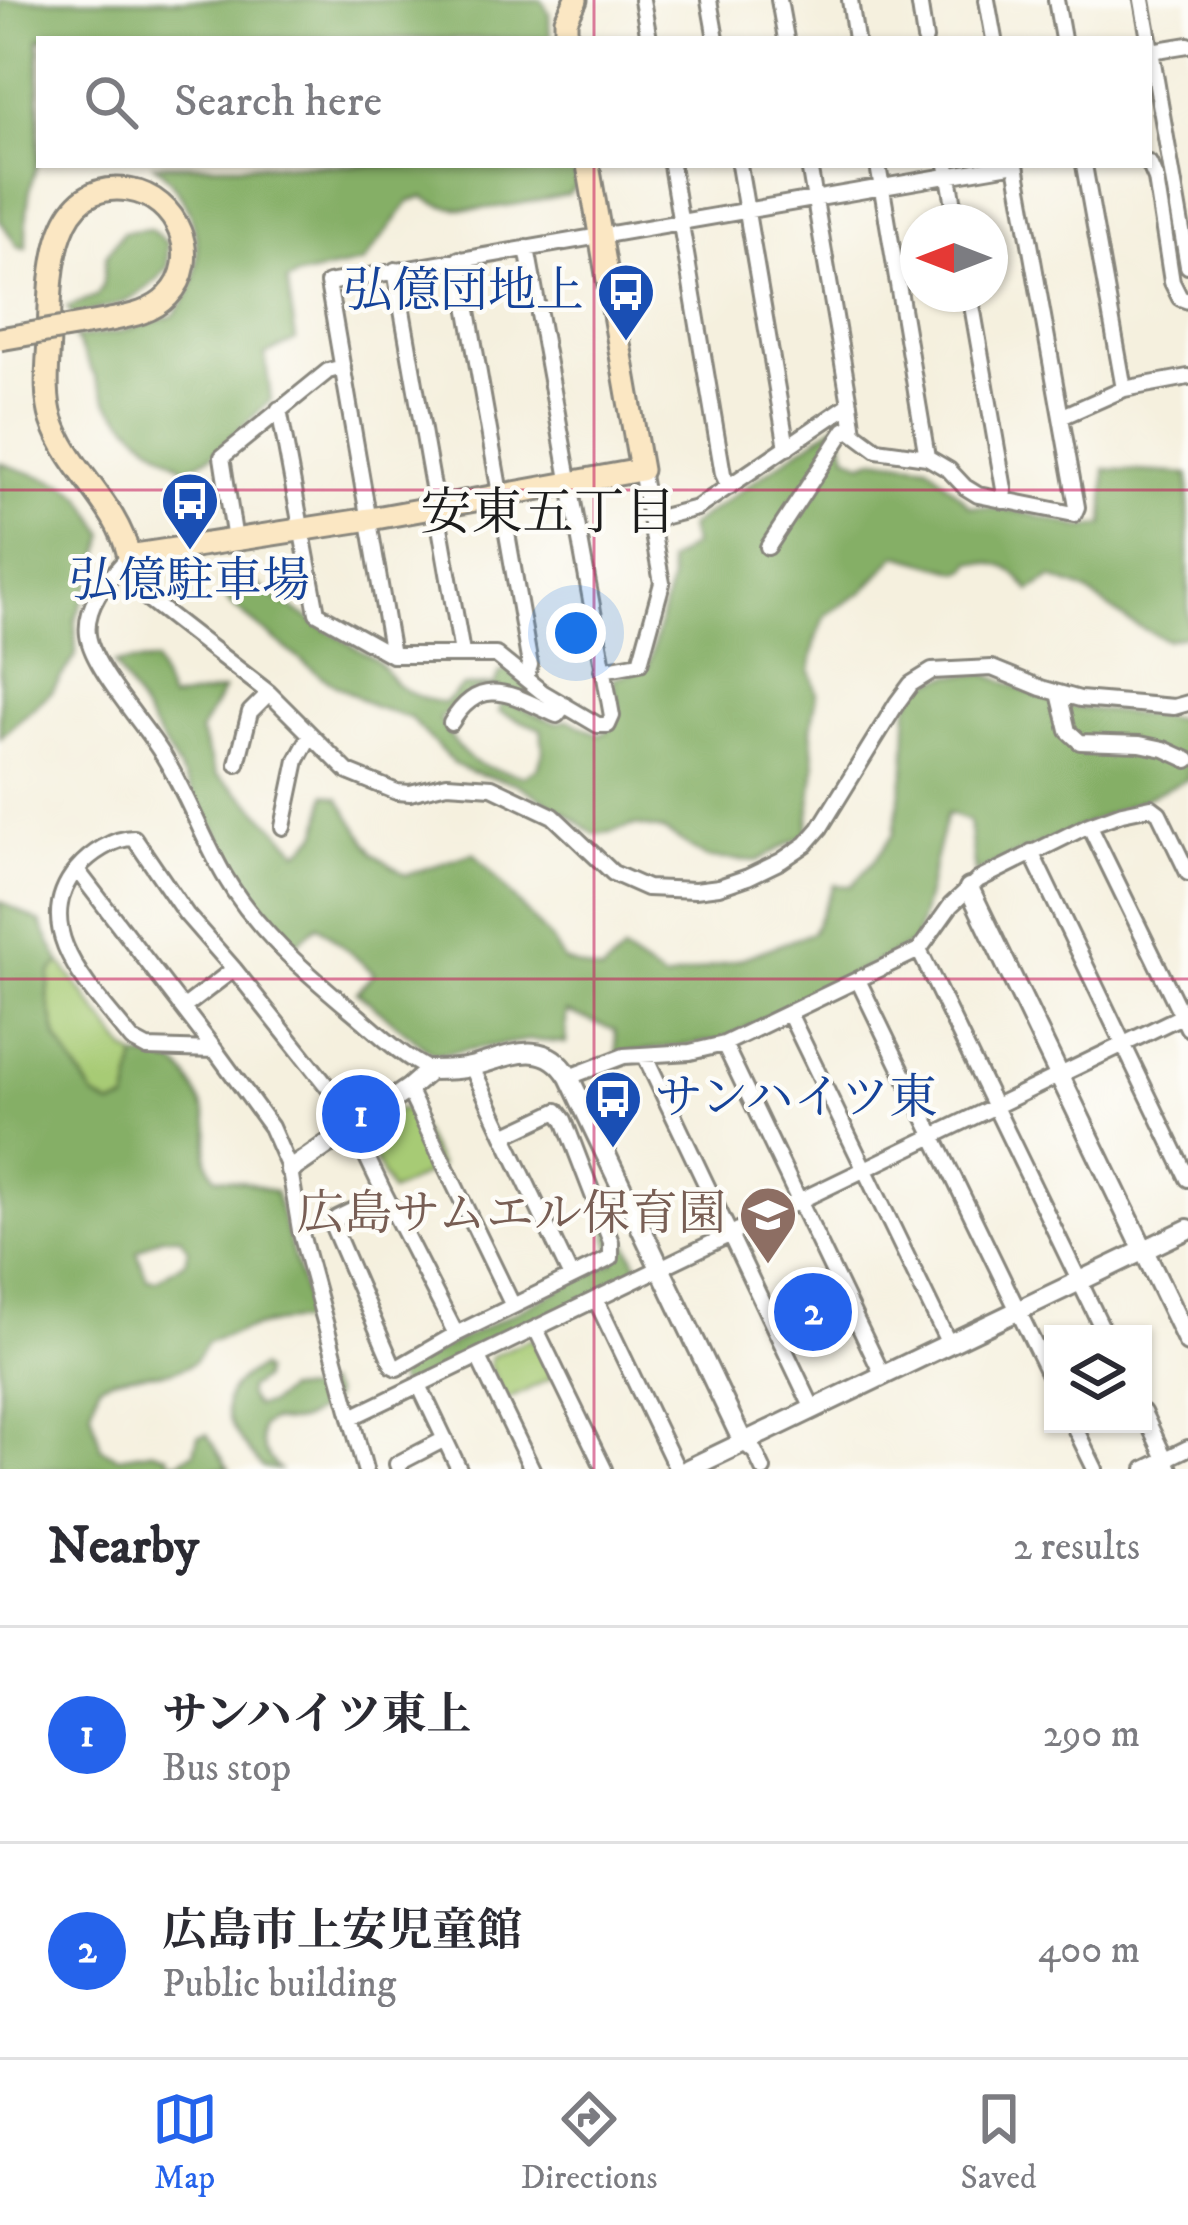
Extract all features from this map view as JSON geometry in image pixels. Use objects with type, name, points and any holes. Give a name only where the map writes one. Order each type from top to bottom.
[{"type":"main road","points":[[566,36],[566,20],[576,0]]},
{"type":"main road","points":[[0,339],[110,320],[150,310],[167,297],[183,269],[177,222],[153,198],[117,189],[86,199],[71,212],[54,251],[51,284],[47,392],[52,419],[66,452],[118,523],[129,556],[640,470],[589,168]]},
{"type":"street","points":[[642,0],[648,36]]},
{"type":"street","points":[[709,0],[715,36]]},
{"type":"street","points":[[779,0],[785,36]]},
{"type":"street","points":[[850,0],[856,36]]},
{"type":"street","points":[[919,0],[925,36]]},
{"type":"street","points":[[987,0],[993,36]]},
{"type":"street","points":[[1057,0],[1063,36]]},
{"type":"street","points":[[1142,0],[1149,36]]},
{"type":"street","points":[[1152,43],[1188,45]]},
{"type":"street","points":[[1152,55],[1188,266]]},
{"type":"street","points":[[672,168],[729,487]]},
{"type":"street","points":[[740,168],[787,448]]},
{"type":"street","points":[[810,168],[854,433],[877,450],[927,457],[978,495],[1074,514],[1077,507],[1014,168]]},
{"type":"street","points":[[878,168],[927,457]]},
{"type":"street","points":[[1085,168],[1124,389]]},
{"type":"street","points":[[1151,168],[1172,282],[1180,298],[1188,301]]},
{"type":"street","points":[[392,655],[328,283],[881,187],[948,170],[954,204]]},
{"type":"street","points":[[279,409],[317,613],[392,655],[496,655],[542,692],[598,725],[608,725],[612,716],[527,248]]},
{"type":"street","points":[[459,260],[530,665],[526,677]]},
{"type":"street","points":[[395,270],[462,653]]},
{"type":"street","points":[[973,312],[1003,501]]},
{"type":"street","points":[[236,540],[222,457],[328,371],[344,367]]},
{"type":"street","points":[[1061,417],[1124,389],[1188,377]]},
{"type":"street","points":[[650,520],[698,508],[850,404]]},
{"type":"street","points":[[768,547],[845,430],[853,426]]},
{"type":"street","points":[[602,670],[640,663],[662,584],[640,470]]},
{"type":"street","points":[[129,556],[148,599],[269,693],[337,763],[358,778],[410,794],[447,784],[492,787],[553,816],[613,872],[646,888],[719,886],[748,877],[806,844],[897,704],[920,676],[932,671],[992,668],[1080,699],[1174,707],[1188,703]]},
{"type":"street","points":[[129,556],[103,587],[88,620],[88,636],[99,663],[165,757],[242,903],[299,967],[430,1070],[472,1066],[529,1051],[545,1054],[562,1067],[743,1442],[763,1469]]},
{"type":"street","points":[[451,723],[461,705],[491,692],[556,715],[565,705]]},
{"type":"street","points":[[237,764],[250,712],[269,693]]},
{"type":"street","points":[[1059,693],[1068,731],[1080,742],[1140,744],[1188,760]]},
{"type":"street","points":[[284,827],[297,760],[310,736]]},
{"type":"street","points":[[569,1077],[624,1056],[690,1052],[724,1044],[789,1013],[919,950],[951,905],[978,880],[1122,813],[1151,807],[1159,813],[1188,873]]},
{"type":"street","points":[[352,1417],[1123,1044],[1186,1019],[1089,825]]},
{"type":"street","points":[[215,1050],[147,1048],[132,1040],[70,960],[56,917],[63,887],[87,858],[122,838],[134,838],[185,914],[342,1105],[456,1334]]},
{"type":"street","points":[[1030,852],[1183,1156],[1188,1179]]},
{"type":"street","points":[[76,870],[271,1127],[290,1170],[300,1230],[365,1469]]},
{"type":"street","points":[[969,888],[1188,1342]]},
{"type":"street","points":[[919,950],[1101,1325]]},
{"type":"street","points":[[183,1008],[234,969]]},
{"type":"street","points":[[858,980],[1044,1364]]},
{"type":"street","points":[[789,1013],[949,1344]]},
{"type":"street","points":[[724,1044],[883,1376]]},
{"type":"street","points":[[645,1056],[813,1409]]},
{"type":"street","points":[[472,1066],[571,1277]]},
{"type":"street","points":[[290,1170],[430,1070]]},
{"type":"street","points":[[408,1089],[513,1306]]},
{"type":"street","points":[[385,1195],[338,1218],[334,1229],[393,1366],[398,1368],[611,1258],[611,1242],[565,1120],[557,1111],[504,1136]]},
{"type":"street","points":[[688,1469],[1188,1228]]},
{"type":"street","points":[[596,1300],[677,1469]]},
{"type":"street","points":[[536,1329],[604,1469]]},
{"type":"street","points":[[478,1357],[532,1469]]},
{"type":"street","points":[[418,1385],[459,1469]]},
{"type":"street","points":[[1152,1431],[1168,1464]]},
{"type":"street","points":[[1077,1433],[1095,1469]]},
{"type":"street","points":[[399,1469],[397,1463],[445,1439]]},
{"type":"street","points":[[1145,1469],[1168,1464],[1188,1448]]},
{"type":"green space","points":[[0,0],[542,0],[549,13],[550,36],[36,36],[36,168],[28,203],[26,248],[18,247],[0,220]]},
{"type":"green space","points":[[157,168],[574,168],[577,185],[568,195],[494,208],[455,208],[424,197],[410,201],[363,263],[287,282],[296,340],[265,355],[271,400],[211,456],[186,469],[144,439],[109,404],[75,338],[119,332],[173,316],[190,293],[196,235],[185,204]]},
{"type":"green space","points":[[150,229],[167,243],[168,267],[125,301],[73,315],[67,307],[96,296],[102,287],[106,256],[123,232]]},
{"type":"green space","points":[[839,422],[847,455],[863,463],[876,458],[928,465],[970,506],[1016,511],[1084,528],[1104,525],[1105,469],[1188,474],[1188,635],[1166,640],[1084,590],[1052,578],[1030,591],[999,565],[972,562],[960,572],[897,555],[864,591],[826,615],[810,671],[817,693],[807,834],[757,861],[707,858],[663,830],[635,825],[594,834],[515,783],[454,764],[410,718],[373,706],[322,677],[230,604],[220,583],[223,570],[235,567],[375,660],[398,686],[423,698],[444,703],[463,686],[495,685],[500,672],[508,670],[538,697],[532,701],[481,689],[439,719],[473,761],[524,776],[538,768],[543,751],[541,729],[499,712],[501,702],[556,723],[568,720],[600,735],[608,730],[617,711],[613,678],[648,667],[671,580],[668,562],[693,545],[689,527]]},
{"type":"green space","points":[[0,463],[67,485],[82,497],[105,534],[75,620],[76,655],[51,692],[0,738]]},
{"type":"green space","points":[[155,661],[170,700],[223,690],[200,732],[216,774],[299,852],[319,832],[326,794],[339,798],[374,854],[406,875],[474,853],[553,942],[564,961],[601,973],[623,952],[665,980],[812,933],[834,885],[851,886],[894,833],[905,767],[908,705],[921,684],[952,675],[986,674],[1071,707],[1188,720],[1188,779],[975,873],[969,821],[947,813],[915,942],[722,1040],[617,1054],[615,1030],[566,1012],[566,1043],[530,1040],[434,1055],[357,992],[374,973],[318,925],[295,945],[263,907],[114,663]]},
{"type":"green space","points":[[0,901],[40,922],[60,962],[50,973],[48,998],[57,1039],[94,1096],[111,1106],[127,1101],[136,1057],[174,1064],[191,1083],[205,1114],[207,1158],[215,1177],[275,1192],[312,1321],[233,1333],[207,1342],[188,1366],[99,1385],[91,1411],[101,1448],[118,1457],[154,1451],[168,1456],[169,1462],[179,1462],[194,1452],[198,1436],[207,1434],[229,1469],[0,1469]],"holes":[[[161,1237],[180,1237],[188,1249],[185,1261],[157,1280],[147,1279],[137,1252]]]},
{"type":"green space","points":[[60,962],[136,1057],[127,1101],[111,1106],[94,1096],[57,1039],[48,999],[50,973]]},
{"type":"green space","points":[[399,1109],[411,1110],[440,1167],[391,1192],[366,1142],[368,1131]]},
{"type":"green space","points":[[607,1198],[641,1273],[401,1388],[395,1373],[614,1262],[599,1204]]},
{"type":"green space","points":[[529,1339],[535,1341],[553,1377],[505,1401],[489,1365],[491,1357]]},
{"type":"green space","points":[[259,1368],[262,1379],[248,1389],[255,1406],[269,1404],[286,1390],[317,1391],[326,1384],[333,1394],[332,1401],[304,1419],[271,1420],[262,1426],[264,1449],[279,1469],[262,1467],[228,1414],[231,1390]]},
{"type":"place","name":"弘億団地上","points":[[626,343]]},
{"type":"place","name":"弘億駐車場","points":[[190,552]]},
{"type":"place","name":"サンハイツ東上","points":[[361,1114]]},
{"type":"place","name":"サンハイツ東","points":[[613,1150]]},
{"type":"place","name":"広島サムエル保育園","points":[[768,1266]]},
{"type":"place","name":"広島市上安児童館","points":[[813,1312]]},
{"type":"district","name":"安東五丁目","points":[[548,514]]}]
